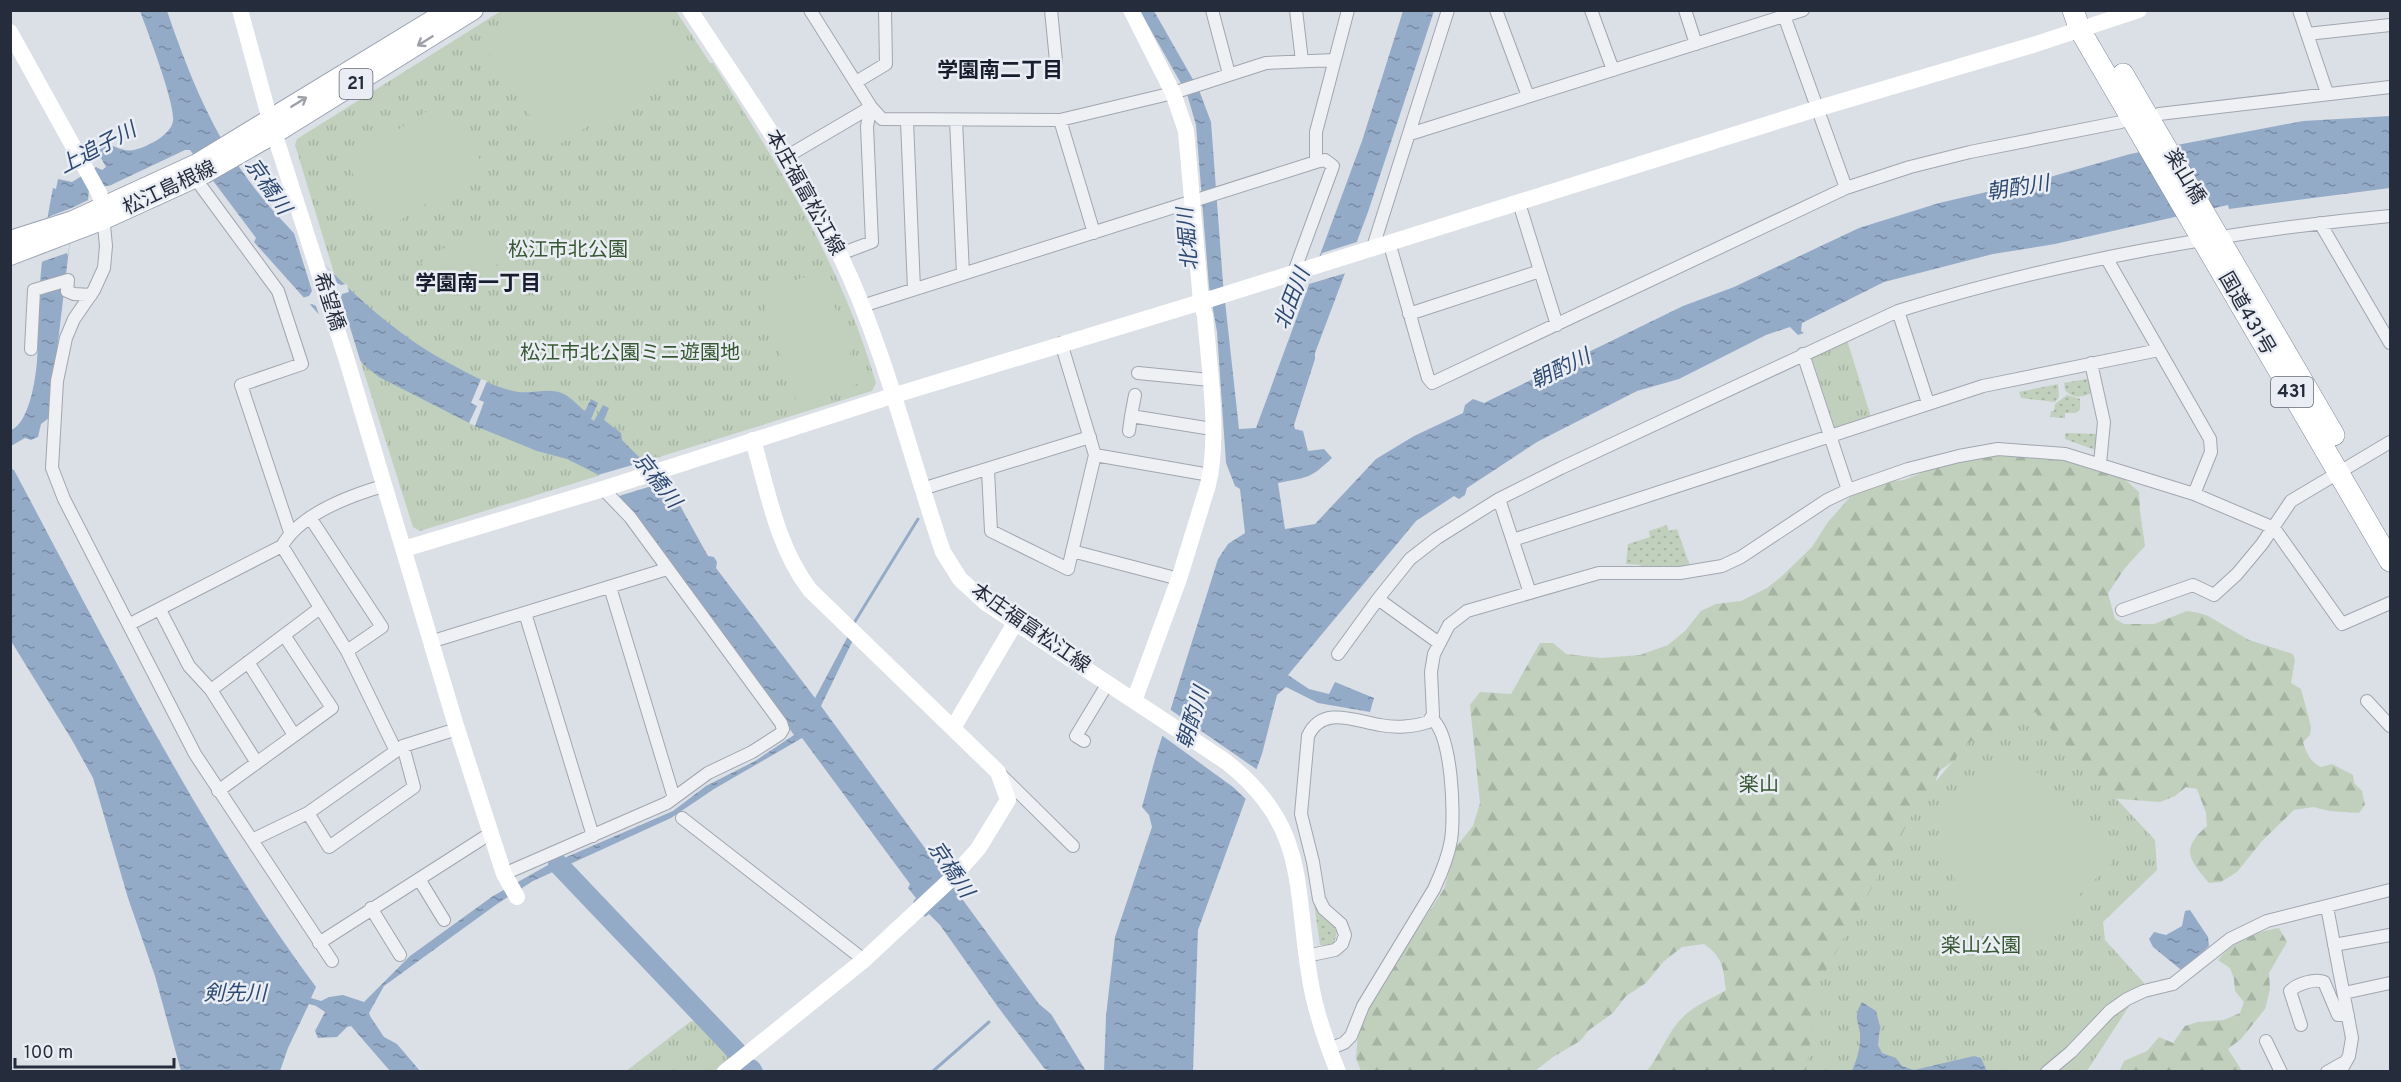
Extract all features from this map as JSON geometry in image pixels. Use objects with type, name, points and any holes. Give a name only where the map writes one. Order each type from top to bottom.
[{"type":"highway","name":"431","points":[[2084,19],[2146,126]]},
{"type":"highway","name":"楽山橋","points":[[2146,126],[2207,231]]},
{"type":"highway","name":"国道431号","points":[[2207,231],[2346,469],[2391,561]]},
{"type":"highway","name":"国道431号","points":[[2346,469],[2391,532]]},
{"type":"main road","name":"松江島根線","points":[[273,127],[448,10]]},
{"type":"main road","name":"松江島根線","points":[[10,256],[41,238],[72,227],[102,206],[199,172],[474,10]]},
{"type":"main road","name":"松江島根線","points":[[10,240],[41,238]]},
{"type":"street","name":"希望橋","points":[[240,10],[273,127],[348,364],[457,729],[506,877],[517,897]]},
{"type":"street","name":"本庄福富松江線","points":[[690,10],[786,157],[840,254],[862,306],[943,552],[960,579],[986,603],[1015,623],[1225,761],[1261,794],[1278,818],[1291,849],[1299,889],[1306,956],[1314,999],[1338,1071]]},
{"type":"street","points":[[810,10],[871,107],[882,119],[907,121],[1060,120],[1178,91],[1266,63],[1335,60]]},
{"type":"street","points":[[856,82],[886,64],[885,10]]},
{"type":"street","points":[[1051,10],[1056,62]]},
{"type":"street","points":[[1131,10],[1178,91],[1186,131],[1196,199],[1205,301],[1212,429],[1210,475],[1179,579],[1134,701]]},
{"type":"street","points":[[1212,10],[1229,74]]},
{"type":"street","points":[[1296,10],[1302,62]]},
{"type":"street","points":[[1316,162],[1316,132],[1348,10]]},
{"type":"street","points":[[1368,249],[1410,134],[1448,10]]},
{"type":"street","points":[[1496,10],[1528,96]]},
{"type":"street","points":[[1592,10],[1613,70]]},
{"type":"street","points":[[1685,10],[1696,44]]},
{"type":"street","points":[[1410,134],[1696,44],[1783,13],[1803,10]]},
{"type":"street","points":[[404,549],[1519,203],[1816,109],[2084,19],[2139,10]]},
{"type":"street","points":[[2299,10],[2326,93]]},
{"type":"street","points":[[1783,13],[1846,188]]},
{"type":"street","points":[[2307,34],[2391,25]]},
{"type":"street","points":[[10,32],[75,150],[102,206],[106,246],[104,268],[91,295],[74,319],[64,348],[57,381],[52,468],[64,500],[130,624],[173,715],[218,791],[332,962]]},
{"type":"street","points":[[1389,242],[1428,378],[1432,383],[1846,188],[1910,167],[1970,152],[2121,122],[2146,126],[2159,114],[2391,87]]},
{"type":"street","points":[[786,157],[871,107]]},
{"type":"street","points":[[840,254],[872,242],[867,126],[871,107]]},
{"type":"street","points":[[956,120],[963,274]]},
{"type":"street","points":[[1060,120],[1094,232]]},
{"type":"street","points":[[907,121],[914,289]]},
{"type":"street","points":[[862,306],[1325,160],[1333,166],[1299,271]]},
{"type":"street","points":[[199,172],[278,291],[302,364],[241,385],[290,532]]},
{"type":"street","points":[[1519,203],[1557,325]]},
{"type":"street","points":[[1338,654],[1410,559],[1437,538],[1499,499],[1560,468],[1898,311],[1944,296],[2019,277],[2107,259],[2207,231],[2391,216]]},
{"type":"street","points":[[2320,223],[2391,343]]},
{"type":"street","points":[[2107,259],[2212,444],[2194,494]]},
{"type":"street","points":[[1409,314],[1540,271]]},
{"type":"street","points":[[32,349],[34,290],[68,280],[67,291],[74,294],[91,295]]},
{"type":"street","points":[[1898,311],[1929,403]]},
{"type":"street","points":[[988,470],[991,531],[1068,569],[1095,455],[1061,344]]},
{"type":"street","points":[[1513,540],[1829,434],[1998,381],[2159,350]]},
{"type":"street","points":[[1803,354],[1848,490]]},
{"type":"street","points":[[2091,363],[2104,422],[2100,464]]},
{"type":"street","points":[[1138,373],[1210,380]]},
{"type":"street","points":[[1129,431],[1135,395]]},
{"type":"street","points":[[1131,416],[1212,429]]},
{"type":"street","points":[[922,489],[1089,437]]},
{"type":"street","points":[[753,440],[783,546],[795,571],[810,590],[1073,846]]},
{"type":"street","points":[[2122,610],[2193,585],[2214,595],[2237,574],[2274,528],[2290,501],[2391,442]]},
{"type":"street","points":[[1329,1049],[1344,1043],[1351,1036],[1363,1006],[1443,871],[1451,839],[1453,803],[1445,740],[1439,726],[1432,719],[1431,665],[1449,625],[1461,614],[1599,573],[1680,573],[1722,566],[1742,557],[1827,500],[1848,490],[1908,469],[1998,449],[2065,454],[2100,464],[2194,494],[2274,528],[2342,624],[2391,603]]},
{"type":"street","points":[[1095,455],[1210,475]]},
{"type":"street","points":[[130,624],[282,546],[290,532],[346,497],[383,486]]},
{"type":"street","points":[[506,877],[667,803],[708,773],[753,752],[780,734],[783,729],[781,723],[630,517],[603,489]]},
{"type":"street","points":[[1499,499],[1530,593]]},
{"type":"street","points":[[311,519],[382,627],[347,651]]},
{"type":"street","points":[[282,546],[347,651],[399,749],[414,787],[329,847],[308,813]]},
{"type":"street","points":[[1072,552],[1179,579]]},
{"type":"street","points":[[430,642],[667,569]]},
{"type":"street","points":[[610,587],[674,798]]},
{"type":"street","points":[[1378,599],[1439,643]]},
{"type":"street","points":[[211,690],[320,608]]},
{"type":"street","points":[[160,610],[189,666],[211,690],[257,763]]},
{"type":"street","points":[[525,613],[593,836]]},
{"type":"street","points":[[953,728],[1015,623]]},
{"type":"street","points":[[218,791],[332,708],[284,635]]},
{"type":"street","points":[[248,663],[294,735]]},
{"type":"street","points":[[1084,741],[1076,736],[1108,683]]},
{"type":"street","points":[[2367,701],[2391,726]]},
{"type":"street","points":[[1306,956],[1335,950],[1342,944],[1345,935],[1341,924],[1324,909],[1319,899],[1301,814],[1308,736],[1317,723],[1331,717],[1383,726],[1421,725],[1432,719]]},
{"type":"street","points":[[252,840],[308,813],[399,749],[457,729]]},
{"type":"street","points":[[725,1071],[864,960],[950,880],[978,849],[1008,800],[998,772]]},
{"type":"street","points":[[682,818],[864,960]]},
{"type":"street","points":[[319,943],[491,833]]},
{"type":"street","points":[[419,879],[444,920]]},
{"type":"street","points":[[2047,1071],[2070,1052],[2110,1011],[2127,999],[2145,991],[2173,984],[2230,939],[2267,921],[2391,890]]},
{"type":"street","points":[[2327,907],[2352,1043],[2349,1056],[2342,1067],[2327,1071]]},
{"type":"street","points":[[371,908],[400,955]]},
{"type":"street","points":[[2334,945],[2391,935]]},
{"type":"street","points":[[2301,1024],[2290,991],[2293,987],[2318,980],[2324,982],[2338,1015],[2348,1015]]},
{"type":"street","points":[[2343,993],[2391,983]]},
{"type":"street","points":[[2266,1041],[2281,1071]]},
{"type":"green space","name":"松江市北公園","points":[[501,11],[676,11],[738,102],[806,217],[845,296],[876,383],[872,391],[420,531],[413,527],[361,363],[341,285],[337,283],[295,145],[297,139]]},
{"type":"green space","points":[[527,11],[664,11],[694,56],[692,60],[552,149],[480,40]]},
{"type":"green space","points":[[443,101],[484,166],[388,228],[346,163]]},
{"type":"green space","points":[[478,226],[501,262],[443,298],[421,263]]},
{"type":"green space","points":[[823,271],[860,383],[797,403],[760,292]]},
{"type":"green space","points":[[1847,340],[1871,417],[1835,429],[1811,356]]},
{"type":"green space","points":[[2092,378],[2094,392],[2090,394],[2075,396],[2065,390],[2064,383]]},
{"type":"green space","points":[[2058,384],[2059,397],[2055,402],[2021,398],[2019,392]]},
{"type":"green space","points":[[2067,395],[2080,399],[2080,409],[2076,413],[2065,413],[2065,418],[2050,417],[2055,404]]},
{"type":"green space","points":[[2065,433],[2100,434],[2098,451],[2065,439]]},
{"type":"green space","name":"楽山","points":[[1992,452],[2055,456],[2122,477],[2139,492],[2145,546],[2125,568],[2108,593],[2115,619],[2124,624],[2154,624],[2187,611],[2199,613],[2249,640],[2293,654],[2295,660],[2291,683],[2301,689],[2311,727],[2310,735],[2303,742],[2306,750],[2317,765],[2321,767],[2332,764],[2353,775],[2354,783],[2362,791],[2365,805],[2359,813],[2313,807],[2294,810],[2262,841],[2237,872],[2221,882],[2209,883],[2196,868],[2190,854],[2193,841],[2207,826],[2206,813],[2197,789],[2186,787],[2175,796],[2160,802],[2107,798],[1981,742],[1939,771],[1839,1071],[1647,1071],[1679,1021],[1694,1008],[1726,990],[1719,959],[1704,944],[1682,947],[1663,962],[1646,983],[1626,996],[1613,1013],[1589,1030],[1580,1041],[1535,1071],[1361,1071],[1356,1058],[1358,1034],[1370,1007],[1385,983],[1399,951],[1423,921],[1444,889],[1456,847],[1473,826],[1480,803],[1470,705],[1480,692],[1511,694],[1540,643],[1553,643],[1566,654],[1601,658],[1640,655],[1668,645],[1685,631],[1701,611],[1716,604],[1741,601],[1767,588],[1781,577],[1812,547],[1828,522],[1851,496],[1876,483],[1904,480],[1944,464]]},
{"type":"green space","points":[[1667,525],[1669,531],[1677,529],[1691,569],[1643,570],[1640,565],[1626,564],[1628,544],[1650,537],[1649,531]]},
{"type":"green space","name":"楽山公園","points":[[2035,712],[2155,840],[2157,870],[2103,922],[2105,940],[2144,983],[2087,1071],[1806,1072],[1818,985],[1921,799],[1968,743]]},
{"type":"green space","points":[[2015,765],[2031,768],[2037,772],[2109,852],[2111,864],[2015,957],[2005,959],[1980,926],[1956,883],[1948,860],[1944,838],[1945,818],[1954,801],[2003,767]]},
{"type":"green space","points":[[1313,895],[1335,926],[1335,939],[1331,945],[1320,945]]},
{"type":"green space","points":[[2279,928],[2287,942],[2269,973],[2270,989],[2265,1009],[2241,1039],[2228,1049],[2242,1071],[2119,1072],[2124,1061],[2147,1051],[2159,1037],[2173,1043],[2185,1026],[2198,1022],[2224,1020],[2240,1013],[2244,1002],[2235,991],[2230,968],[2218,960],[2245,938]]},
{"type":"green space","points":[[691,1021],[705,1023],[733,1055],[714,1071],[625,1072]]},
{"type":"water","points":[[140,11],[167,11],[208,114],[242,171],[283,222],[358,297],[410,339],[482,380],[519,392],[559,392],[585,411],[591,399],[598,403],[591,419],[594,421],[603,405],[609,408],[604,420],[621,433],[622,440],[642,460],[646,461],[680,499],[678,502],[708,556],[714,557],[717,562],[716,568],[815,698],[848,636],[853,640],[821,706],[1039,1004],[1051,1014],[1086,1071],[1049,1071],[1044,1068],[940,925],[929,914],[925,917],[913,902],[916,898],[908,888],[910,884],[802,738],[714,789],[671,818],[533,881],[497,904],[384,986],[369,1013],[370,1016],[384,1037],[397,1044],[420,1071],[390,1071],[351,1026],[337,1037],[318,1038],[315,1031],[325,1012],[309,1004],[280,1071],[181,1071],[155,976],[128,898],[93,778],[11,641],[11,469],[14,470],[119,668],[193,799],[273,926],[316,987],[311,998],[321,1001],[343,995],[364,1002],[410,956],[493,896],[548,865],[673,811],[706,786],[755,761],[794,735],[633,512],[599,475],[567,459],[537,451],[475,426],[379,377],[366,367],[254,242],[256,238],[190,150],[185,150],[111,185],[89,190],[88,200],[74,207],[49,418],[41,424],[38,437],[31,440],[25,438],[11,446],[11,430],[25,415],[36,371],[42,261],[53,188],[56,189],[58,179],[72,182],[96,167],[102,170],[106,167],[95,153],[97,149],[93,151],[89,144],[103,143],[124,150],[134,150],[163,136],[173,121],[166,84]]},
{"type":"water","name":"朝酌川","points":[[1140,11],[1154,11],[1199,90],[1211,122],[1223,283],[1239,429],[1256,428],[1362,141],[1403,11],[1434,11],[1368,212],[1315,353],[1294,425],[1295,429],[1303,431],[1308,451],[1324,449],[1332,458],[1308,476],[1278,483],[1285,529],[1315,524],[1376,459],[1414,436],[1463,413],[1465,405],[1473,399],[1484,403],[1683,306],[1734,287],[1859,228],[1939,203],[2043,179],[2130,154],[2303,121],[2390,116],[2390,188],[2229,209],[2228,205],[2055,244],[1993,254],[1884,282],[1802,323],[1801,331],[1804,333],[1798,335],[1790,327],[1766,335],[1679,379],[1637,391],[1537,442],[1467,488],[1465,495],[1459,499],[1454,496],[1416,521],[1288,675],[1309,689],[1329,694],[1335,682],[1374,698],[1370,712],[1318,703],[1286,687],[1277,695],[1262,754],[1198,930],[1193,1071],[1104,1072],[1106,1016],[1115,937],[1152,827],[1149,815],[1142,807],[1218,559],[1228,544],[1245,533],[1240,489],[1235,486],[1226,463],[1217,332],[1209,287],[1196,125],[1187,94]]},
{"type":"water","points":[[2190,910],[2208,937],[2209,946],[2185,968],[2180,969],[2153,947],[2149,939],[2154,932],[2166,935],[2182,926],[2185,911]]},
{"type":"water","points":[[1862,1002],[1876,1011],[1880,1027],[1878,1045],[1882,1053],[1896,1058],[1902,1066],[1914,1070],[1974,1056],[1981,1058],[1986,1069],[1984,1072],[1852,1071],[1859,1047],[1860,1033],[1857,1013]]},
{"type":"pier","points":[[74,207],[68,256],[67,253],[41,262],[48,217]]},
{"type":"pier","points":[[294,233],[334,275],[337,283],[347,284],[349,292],[342,294],[341,298],[361,363],[320,318],[316,306],[312,304],[305,306],[302,298],[309,296],[312,291]]},
{"type":"pier","points":[[1357,242],[1346,273],[1309,284],[1322,253]]},
{"type":"pier","points":[[481,379],[487,381],[479,400],[484,402],[475,426],[469,423],[477,406],[471,403]]},
{"type":"pier","points":[[646,461],[665,482],[619,496],[598,475]]},
{"type":"pier","points":[[1168,708],[1259,771],[1248,801],[1233,787],[1160,734]]},
{"type":"waterway","points":[[854,623],[918,519]]},
{"type":"waterway","points":[[558,864],[737,1052]]},
{"type":"waterway","points":[[932,1072],[989,1022]]},
{"type":"district","name":"学園南二丁目","points":[[1000,71]]},
{"type":"district","name":"学園南一丁目","points":[[478,284]]},
{"type":"water label","name":"上追子川","points":[[98,149]]},
{"type":"water label","name":"京橋川","points":[[267,187]]},
{"type":"water label","name":"北堀川","points":[[1189,239]]},
{"type":"water label","name":"北田川","points":[[1293,299]]},
{"type":"water label","name":"京橋川","points":[[656,481]]},
{"type":"water label","name":"京橋川","points":[[950,870]]},
{"type":"water label","name":"剣先川","points":[[235,994]]},
{"type":"park label","name":"松江市北公園ミニ遊園地","points":[[630,354]]}]
